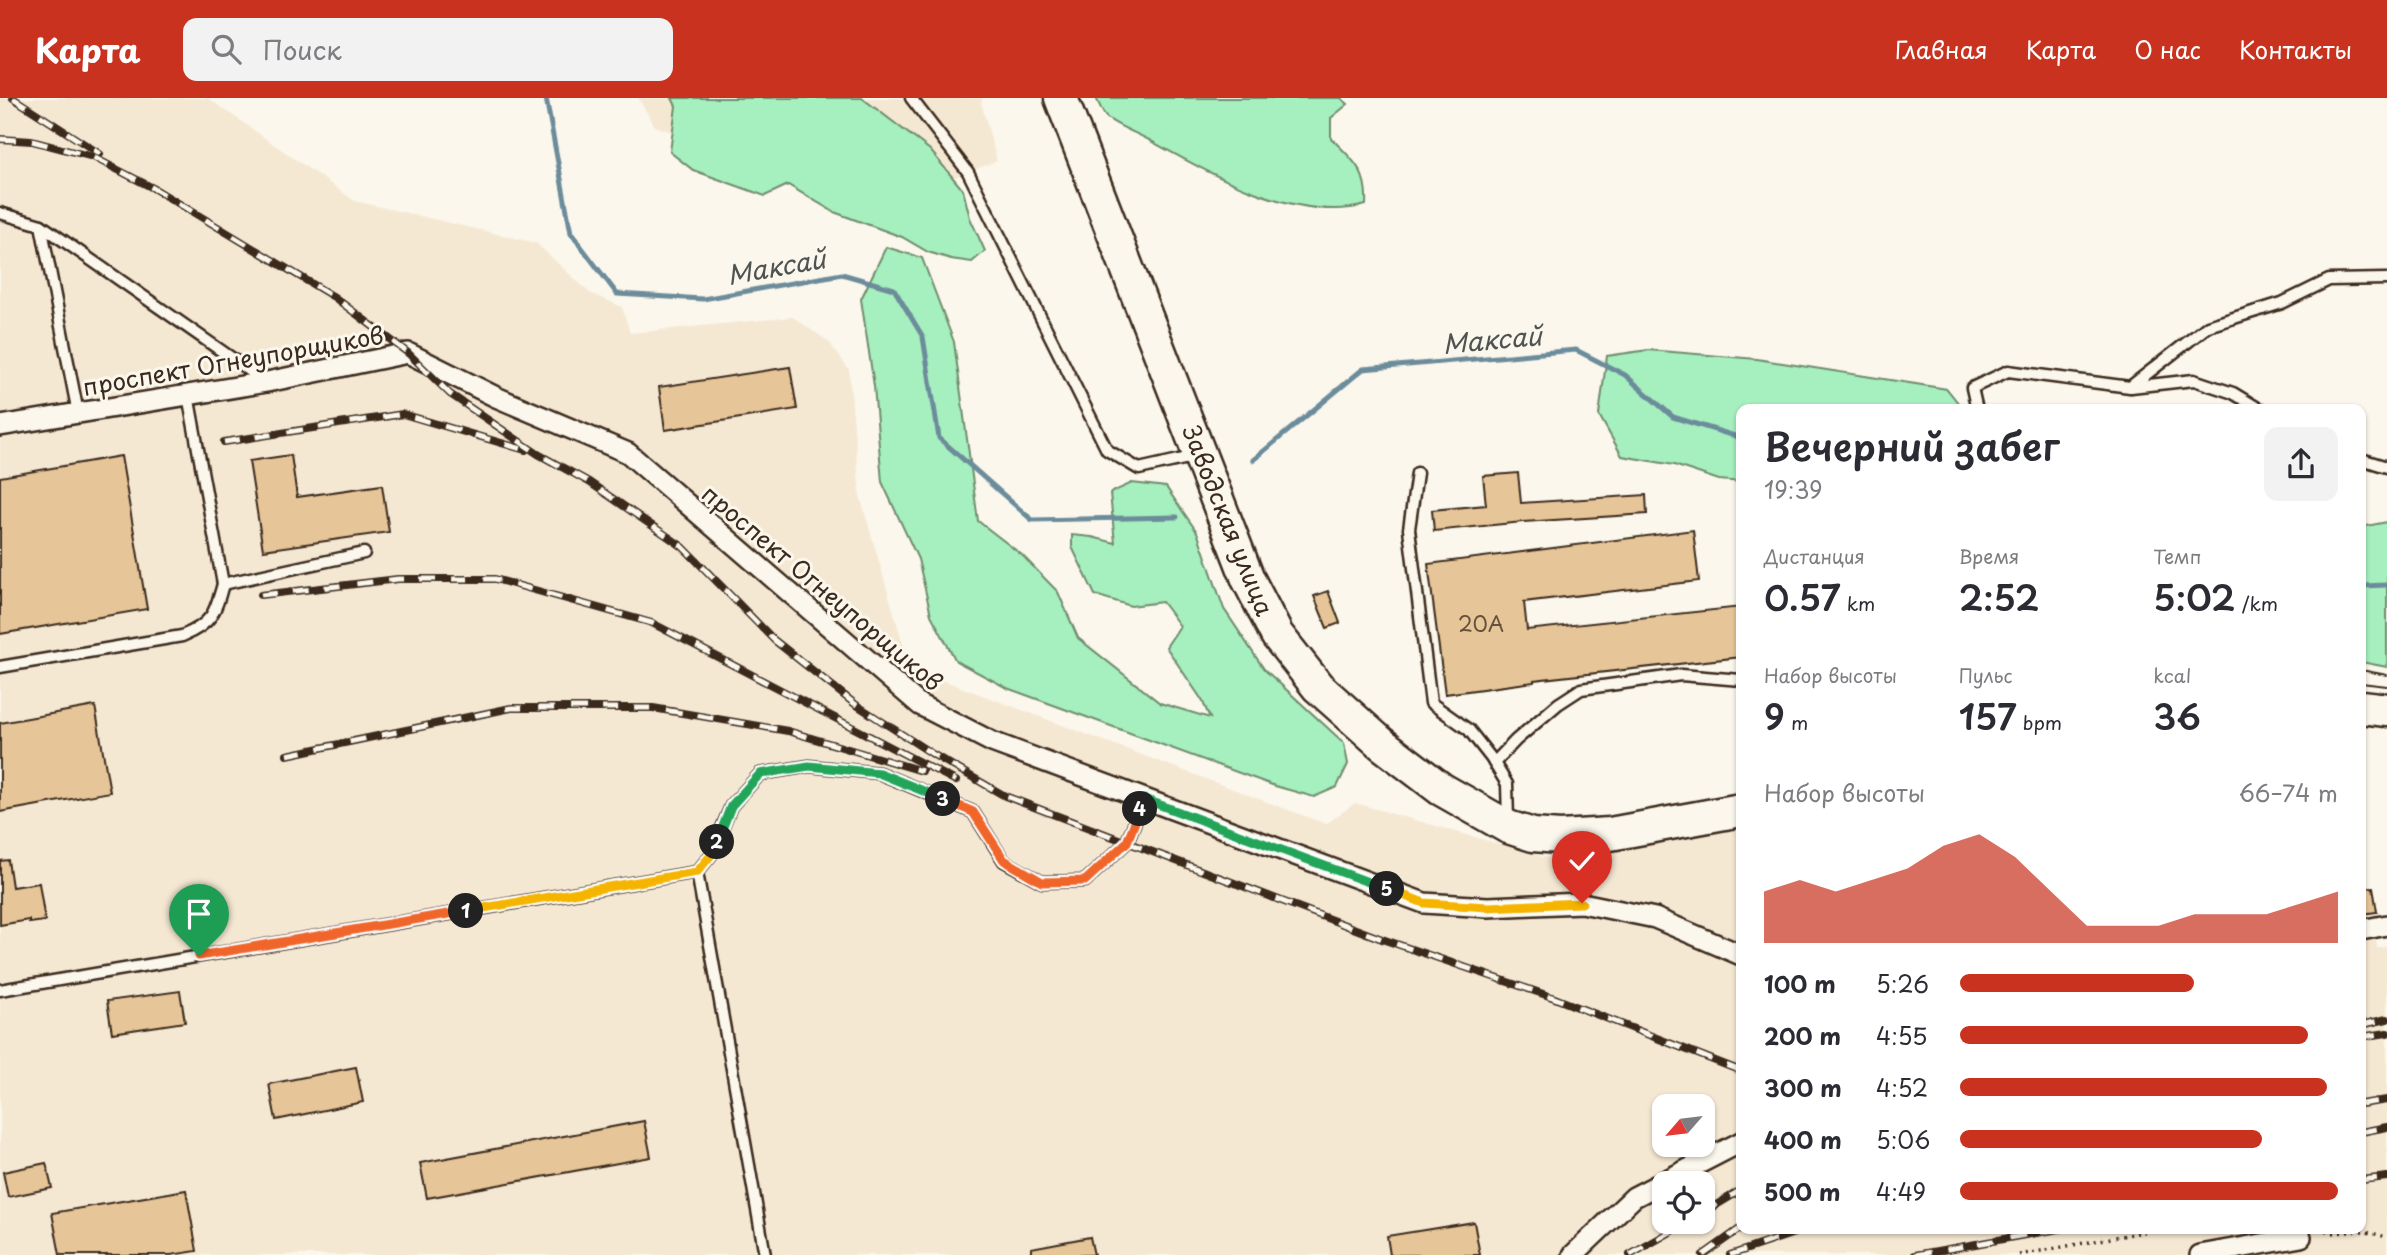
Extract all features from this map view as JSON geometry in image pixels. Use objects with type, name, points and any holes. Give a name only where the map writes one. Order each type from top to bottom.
[{"type":"main road","name":"Заводская улица","points":[[1061,98],[1248,579],[1277,635],[1318,687],[1382,744],[1441,789],[1508,827],[1533,835],[1610,834],[1736,811]]},
{"type":"main road","points":[[2366,708],[2387,710]]},
{"type":"street","name":"проспект Огнеупорщиков","points":[[0,426],[267,382],[408,352],[496,397],[628,453],[920,705],[992,742],[1424,903],[1488,907],[1582,903],[1655,918],[1736,953]]},
{"type":"street","points":[[2366,929],[2387,925]]},
{"type":"street","points":[[1573,1255],[1634,1197],[1736,1145]]},
{"type":"street","points":[[2200,1255],[2301,1240]]},
{"type":"lane","points":[[911,98],[968,172],[1107,450],[1139,469],[1201,456]]},
{"type":"lane","points":[[0,213],[41,225],[267,382]]},
{"type":"lane","points":[[41,225],[78,413]]},
{"type":"lane","points":[[2130,387],[2208,326],[2282,303],[2329,280],[2387,279]]},
{"type":"lane","points":[[1976,404],[1972,388],[2008,372],[2130,387],[2194,380],[2233,393],[2251,404]]},
{"type":"lane","points":[[0,667],[182,636],[202,628],[216,608],[223,584],[188,395]]},
{"type":"lane","points":[[2366,461],[2387,467]]},
{"type":"lane","points":[[1417,474],[1409,529],[1431,703],[1469,730],[1494,763],[1507,784],[1508,827]]},
{"type":"lane","points":[[223,584],[364,553]]},
{"type":"lane","points":[[1494,763],[1558,704],[1581,689],[1682,675],[1736,680]]},
{"type":"lane","points":[[0,990],[697,872],[711,855],[731,806],[760,774],[809,766],[879,773],[973,812],[1004,860],[1042,882],[1085,881],[1127,842],[1144,799]]},
{"type":"lane","points":[[697,872],[765,1255]]},
{"type":"path","points":[[2366,1232],[2387,1237]]},
{"type":"path","points":[[2019,1255],[2133,1234]]},
{"type":"shaded area","points":[[0,98],[208,98],[355,201],[536,243],[590,293],[622,307],[630,333],[793,317],[829,342],[849,370],[860,496],[910,668],[1326,824],[1355,803],[1548,858],[1736,829],[1736,1234],[2366,1234],[2366,888],[2373,887],[2378,918],[2373,920],[2377,948],[2387,947],[2387,1255],[0,1255]]},
{"type":"shaded area","points":[[638,98],[983,98],[981,102],[997,161],[877,207],[655,126]]},
{"type":"green space","points":[[672,98],[862,98],[930,150],[963,190],[970,218],[985,251],[972,262],[951,259],[928,252],[902,237],[834,212],[788,185],[765,196],[693,170],[670,152],[676,106]]},
{"type":"green space","points":[[1096,98],[1341,98],[1348,104],[1331,118],[1331,138],[1358,167],[1365,183],[1366,205],[1339,209],[1311,208],[1254,192],[1115,123],[1105,115]]},
{"type":"green space","points":[[886,247],[922,258],[954,342],[978,521],[1022,555],[1058,592],[1078,638],[1160,703],[1210,718],[1202,700],[1166,647],[1180,626],[1162,602],[1131,606],[1095,595],[1072,547],[1072,535],[1115,543],[1110,493],[1132,483],[1166,487],[1197,532],[1224,609],[1264,669],[1344,743],[1348,764],[1337,787],[1314,797],[1275,786],[1007,688],[956,661],[931,615],[918,559],[882,482],[874,386],[861,299]]},
{"type":"green space","points":[[1648,350],[1757,359],[1947,389],[1959,404],[1736,404],[1736,482],[1719,480],[1674,465],[1622,456],[1599,415],[1607,356]]},
{"type":"green space","points":[[2387,522],[2387,667],[2366,663],[2366,526]]},
{"type":"building","points":[[790,367],[797,409],[665,430],[659,387]]},
{"type":"building","points":[[291,455],[297,497],[382,485],[389,532],[263,550],[249,461]]},
{"type":"building","points":[[121,456],[147,609],[0,634],[0,477]]},
{"type":"building","points":[[1518,473],[1521,503],[1646,495],[1647,514],[1434,531],[1432,510],[1486,505],[1483,476]]},
{"type":"building","points":[[1693,530],[1699,581],[1524,602],[1527,630],[1736,608],[1736,658],[1534,680],[1445,694],[1428,564]]},
{"type":"building","points":[[1328,591],[1340,623],[1327,628],[1314,596]]},
{"type":"building","points":[[95,706],[110,792],[0,812],[0,723]]},
{"type":"building","points":[[8,860],[12,887],[39,883],[45,921],[29,923],[29,920],[0,925],[0,861]]},
{"type":"building","points":[[2373,887],[2377,912],[2366,913],[2366,888]]},
{"type":"building","points":[[180,991],[185,1022],[112,1033],[107,1001]]},
{"type":"building","points":[[356,1067],[363,1102],[276,1120],[269,1084]]},
{"type":"building","points":[[644,1121],[651,1157],[427,1198],[420,1163]]},
{"type":"building","points":[[46,1163],[52,1188],[8,1197],[3,1172]]},
{"type":"building","points":[[186,1190],[197,1251],[171,1255],[60,1255],[52,1213]]},
{"type":"building","points":[[1474,1222],[1480,1255],[1390,1255],[1387,1236]]},
{"type":"building","points":[[1090,1237],[1094,1255],[1031,1255],[1031,1248]]},
{"type":"waterway","name":"Максай","points":[[546,98],[571,233],[617,294],[703,299],[842,274],[894,289],[923,337],[939,438],[1032,520],[1177,517]]},
{"type":"waterway","name":"Максай","points":[[1253,460],[1363,369],[1576,350],[1625,375],[1673,417],[1736,436]]},
{"type":"waterway","name":"Максай","points":[[2366,586],[2387,585]]},
{"type":"tram line","points":[[2366,671],[2387,675]]},
{"type":"tram line","points":[[2366,684],[2387,686]]},
{"type":"railway","points":[[13,98],[100,154]]},
{"type":"railway","points":[[0,139],[32,141],[93,157],[153,188],[334,297],[408,353],[450,394],[538,454],[589,482],[683,547],[774,640],[855,704],[934,755],[1005,796],[1382,939],[1552,997],[1736,1069]]},
{"type":"railway","points":[[224,442],[403,414],[525,450]]},
{"type":"railway","points":[[261,595],[398,579],[495,579],[652,623],[956,781]]},
{"type":"railway","points":[[287,755],[511,708],[653,708],[788,731],[922,771]]},
{"type":"railway","points":[[2366,1024],[2387,1019]]},
{"type":"railway","points":[[2366,1036],[2387,1033]]},
{"type":"railway","points":[[2366,1103],[2387,1100]]},
{"type":"railway","points":[[2366,1131],[2387,1127]]},
{"type":"railway","points":[[2366,1179],[2387,1177]]},
{"type":"railway","points":[[1715,1206],[1736,1193]]},
{"type":"railway","points":[[1703,1255],[1736,1232]]},
{"type":"railway","points":[[1630,1255],[1667,1234]]},
{"type":"railway","points":[[1730,1255],[1791,1234]]},
{"type":"railway","points":[[1915,1255],[2031,1234]]},
{"type":"route","points":[[199,956],[697,872],[711,855],[731,806],[760,774],[809,766],[879,773],[973,812],[1004,860],[1042,882],[1085,881],[1127,842],[1144,799],[1424,903],[1488,907],[1582,903]]}]
